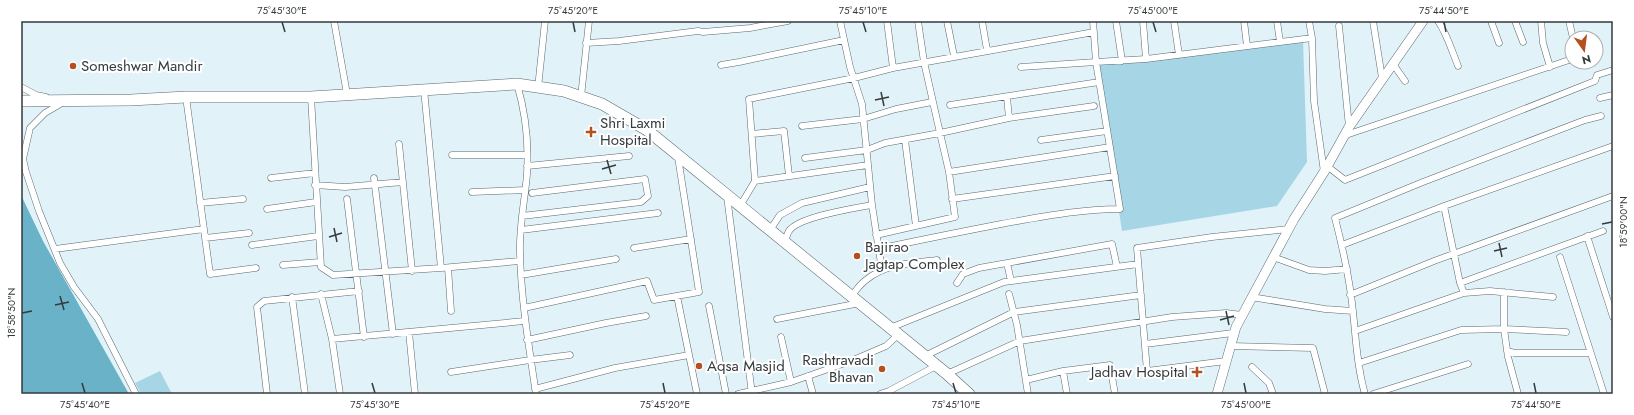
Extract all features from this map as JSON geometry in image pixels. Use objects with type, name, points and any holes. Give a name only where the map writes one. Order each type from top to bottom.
[{"type":"highway","points":[[22,101],[186,97],[311,97],[517,84],[564,91],[602,104],[647,130],[947,374],[968,394]]},
{"type":"street","points":[[334,21],[347,94]]},
{"type":"street","points":[[538,88],[545,21]]},
{"type":"street","points":[[581,97],[589,21]]},
{"type":"street","points":[[586,44],[698,31],[702,32],[750,28],[788,21]]},
{"type":"street","points":[[840,21],[862,104],[872,204],[882,270]]},
{"type":"street","points":[[887,21],[893,68]]},
{"type":"street","points":[[876,235],[954,217],[949,172],[932,102],[918,21]]},
{"type":"street","points":[[947,21],[954,56]]},
{"type":"street","points":[[982,21],[987,50]]},
{"type":"street","points":[[878,249],[925,238],[1030,218],[1094,210],[1120,209],[1096,62],[1093,21]]},
{"type":"street","points":[[1116,21],[1122,61]]},
{"type":"street","points":[[1143,21],[1146,59]]},
{"type":"street","points":[[1174,21],[1179,55]]},
{"type":"street","points":[[1244,21],[1247,46]]},
{"type":"street","points":[[1277,21],[1280,42]]},
{"type":"street","points":[[1309,21],[1312,38],[1314,101],[1325,169]]},
{"type":"street","points":[[1373,21],[1382,78]]},
{"type":"street","points":[[1217,394],[1234,333],[1288,229],[1349,127],[1423,21]]},
{"type":"street","points":[[1438,21],[1444,29],[1458,66]]},
{"type":"street","points":[[1491,21],[1499,43]]},
{"type":"street","points":[[1515,21],[1523,42]]},
{"type":"street","points":[[1541,21],[1543,43],[1550,67]]},
{"type":"street","points":[[1339,26],[1349,127]]},
{"type":"street","points":[[740,206],[755,181],[749,99],[954,56],[1094,32]]},
{"type":"street","points":[[1022,67],[1146,59],[1312,38]]},
{"type":"street","points":[[721,65],[844,40]]},
{"type":"street","points":[[1344,136],[1564,62]]},
{"type":"street","points":[[1393,64],[1405,81]]},
{"type":"street","points":[[1325,169],[1345,180],[1595,81],[1597,75],[1613,70]]},
{"type":"street","points":[[950,105],[1099,82]]},
{"type":"street","points":[[517,84],[524,107],[528,130],[527,166],[522,216],[520,260],[527,340],[535,392],[615,368],[689,354]]},
{"type":"street","points":[[21,87],[36,95],[65,101]]},
{"type":"street","points":[[424,89],[451,311]]},
{"type":"street","points":[[1600,98],[1613,95]]},
{"type":"street","points":[[186,97],[210,274],[256,268]]},
{"type":"street","points":[[311,97],[321,267],[333,275],[445,268],[520,260]]},
{"type":"street","points":[[1007,97],[1009,118]]},
{"type":"street","points":[[65,101],[45,113],[30,128],[23,159],[26,172],[60,264],[74,287],[98,319],[136,394]]},
{"type":"street","points":[[802,126],[863,118],[896,108],[932,102]]},
{"type":"street","points":[[805,158],[867,150],[885,143],[1009,118],[1094,106]]},
{"type":"street","points":[[1365,394],[1359,362],[1347,269],[1335,218],[1462,166],[1584,120],[1601,116]]},
{"type":"street","points":[[752,134],[784,131],[789,176]]},
{"type":"street","points":[[1041,140],[1107,131]]},
{"type":"street","points":[[904,140],[916,226]]},
{"type":"street","points":[[399,144],[412,270]]},
{"type":"street","points":[[1342,245],[1444,206],[1613,146]]},
{"type":"street","points":[[949,172],[1110,147]]},
{"type":"street","points":[[452,155],[527,155]]},
{"type":"street","points":[[524,308],[647,281],[654,300],[699,292],[678,155]]},
{"type":"street","points":[[527,166],[629,156]]},
{"type":"street","points":[[755,181],[868,166]]},
{"type":"street","points":[[271,178],[315,173]]},
{"type":"street","points":[[952,199],[1114,176]]},
{"type":"street","points":[[522,216],[641,202],[648,196],[645,179],[532,193]]},
{"type":"street","points":[[316,185],[345,187],[375,181],[403,182]]},
{"type":"street","points":[[375,181],[393,334]]},
{"type":"street","points":[[770,230],[780,216],[802,203],[870,187]]},
{"type":"street","points":[[472,192],[525,190]]},
{"type":"street","points":[[727,196],[752,393]]},
{"type":"street","points":[[1350,295],[1454,254],[1613,196]]},
{"type":"street","points":[[200,203],[243,199]]},
{"type":"street","points":[[347,199],[364,336]]},
{"type":"street","points":[[268,209],[316,202]]},
{"type":"street","points":[[785,242],[788,231],[794,225],[819,216],[872,204]]},
{"type":"street","points":[[1444,206],[1460,283],[1464,293]]},
{"type":"street","points":[[521,230],[658,213]]},
{"type":"street","points":[[55,249],[204,229]]},
{"type":"street","points":[[1226,361],[1147,371],[1137,248],[1212,237],[1288,229]]},
{"type":"street","points":[[1460,283],[1603,231]]},
{"type":"street","points":[[205,238],[249,233]]},
{"type":"street","points":[[252,245],[318,236]]},
{"type":"street","points":[[1587,236],[1613,317]]},
{"type":"street","points":[[634,248],[691,239]]},
{"type":"street","points":[[957,283],[963,274],[979,268],[1112,244],[1117,267]]},
{"type":"street","points":[[1273,257],[1309,270],[1325,271],[1347,269]]},
{"type":"street","points":[[1560,257],[1604,394]]},
{"type":"street","points":[[521,275],[616,259]]},
{"type":"street","points":[[777,319],[855,300],[865,280],[882,270],[893,266],[936,260]]},
{"type":"street","points":[[283,265],[320,262]]},
{"type":"street","points":[[1007,263],[1011,281]]},
{"type":"street","points":[[738,394],[752,393],[791,382],[851,361],[886,346],[894,331],[1004,282],[1138,264]]},
{"type":"street","points":[[267,394],[257,307],[264,300],[359,291]]},
{"type":"street","points":[[1355,331],[1464,293],[1474,291],[1504,292],[1554,297]]},
{"type":"street","points":[[1504,292],[1504,329],[1507,351],[1518,394]]},
{"type":"street","points":[[321,294],[332,339],[340,394]]},
{"type":"street","points":[[1009,294],[1020,341],[1028,394]]},
{"type":"street","points":[[925,356],[1014,312],[1141,295]]},
{"type":"street","points":[[678,296],[697,394]]},
{"type":"street","points":[[292,297],[305,394]]},
{"type":"street","points":[[1252,297],[1325,309],[1353,311]]},
{"type":"street","points":[[709,306],[726,394]]},
{"type":"street","points":[[947,374],[1020,341],[1143,320],[1226,313],[1242,315]]},
{"type":"street","points":[[527,340],[646,316]]},
{"type":"street","points":[[332,339],[525,321]]},
{"type":"street","points":[[1359,362],[1461,330],[1504,329],[1566,332]]},
{"type":"street","points":[[409,332],[415,394]]},
{"type":"street","points":[[1145,344],[1234,333]]},
{"type":"street","points":[[780,337],[791,382]]},
{"type":"street","points":[[1230,346],[1313,348],[1325,394]]},
{"type":"street","points":[[1507,351],[1515,353],[1590,353]]},
{"type":"street","points":[[451,372],[570,355]]},
{"type":"street","points":[[1373,394],[1468,364]]},
{"type":"street","points":[[1026,380],[1063,371],[1110,365],[1115,394]]},
{"type":"street","points":[[880,394],[889,391],[936,366]]},
{"type":"street","points":[[1252,367],[1270,383],[1273,394]]},
{"type":"street","points":[[1063,371],[1066,394]]},
{"type":"street","points":[[808,376],[813,394]]},
{"type":"shaded area","points":[[1303,40],[1307,162],[1277,206],[1122,231],[1096,62]]},
{"type":"shaded area","points":[[21,195],[43,241],[129,394],[21,394]]},
{"type":"shaded area","points":[[160,371],[172,394],[141,394],[135,383]]},
{"type":"place","name":"Someshwar Mandir","points":[[73,66]]},
{"type":"place","name":"Shri Laxmi Hospital","points":[[591,132]]},
{"type":"place","name":"Bajirao Jagtap Complex","points":[[857,256]]},
{"type":"place","name":"Aqsa Masjid","points":[[699,366]]},
{"type":"place","name":"Rashtravadi Bhavan","points":[[882,369]]},
{"type":"place","name":"Jadhav Hospital","points":[[1197,372]]}]
